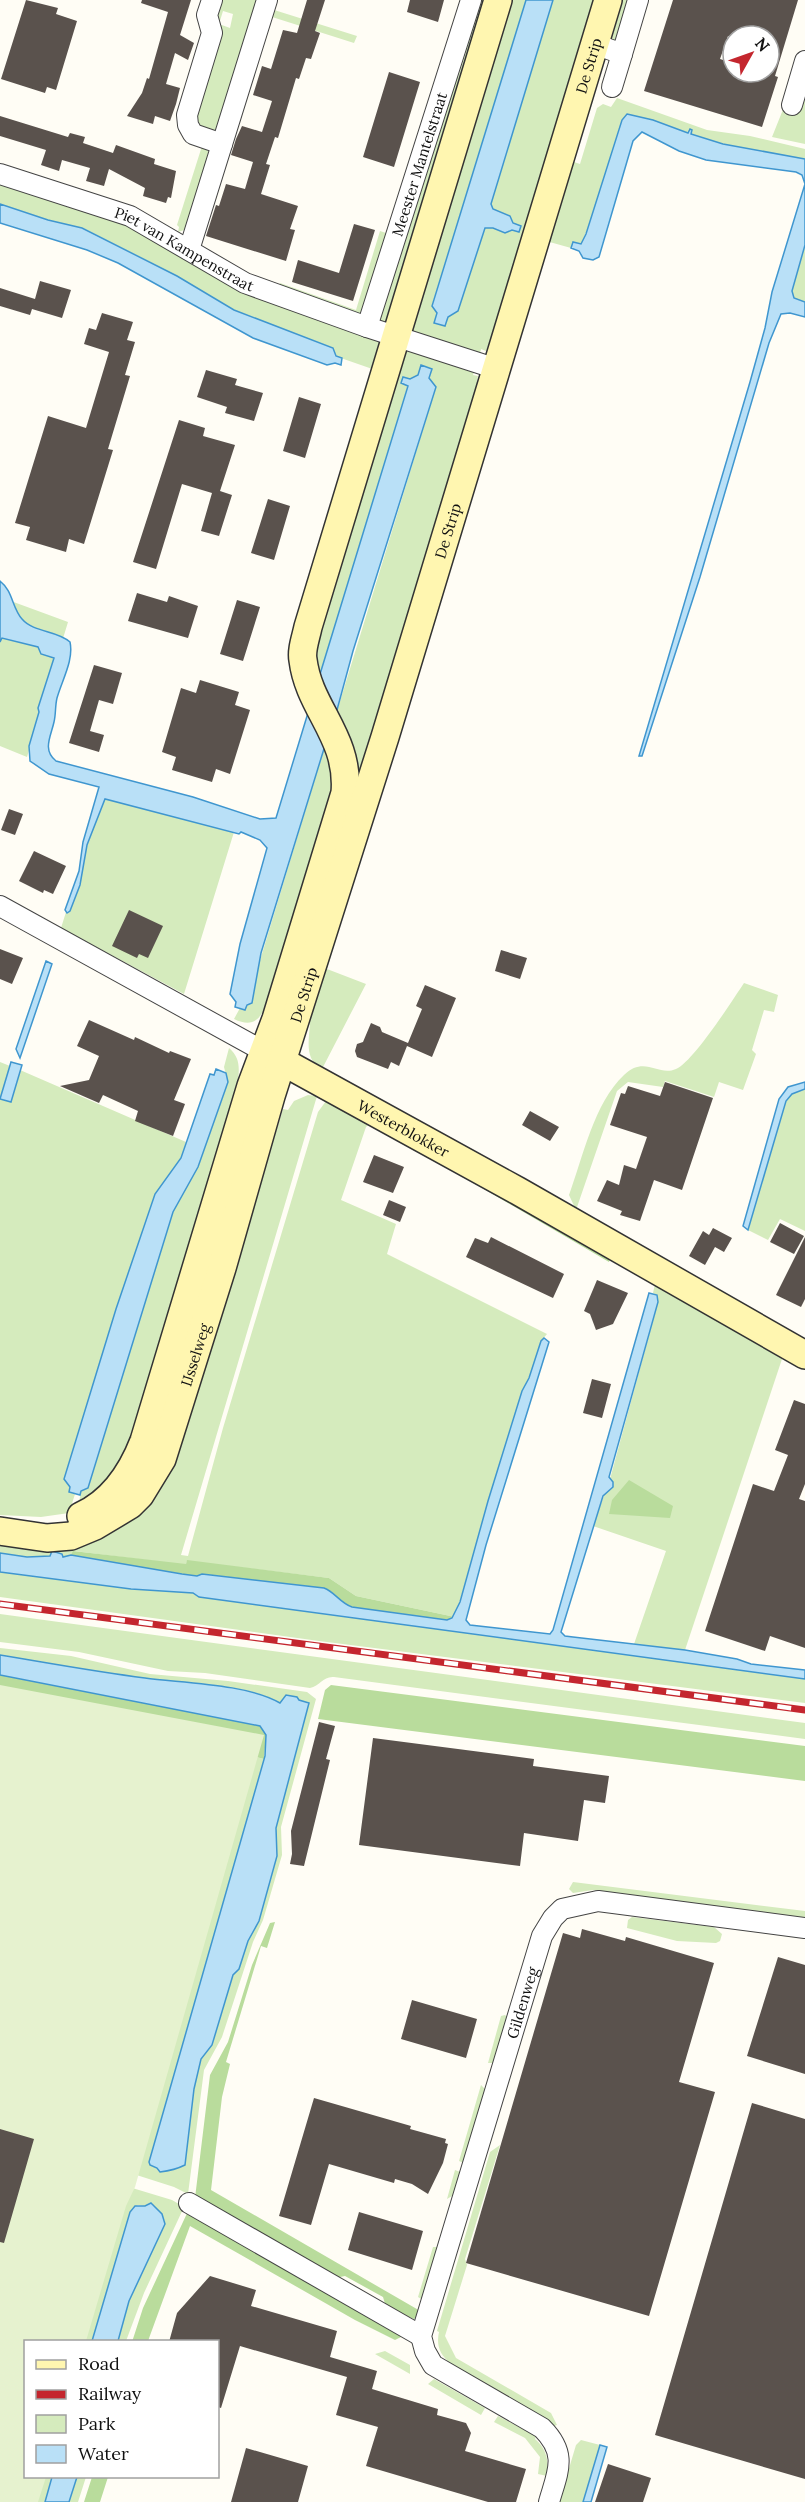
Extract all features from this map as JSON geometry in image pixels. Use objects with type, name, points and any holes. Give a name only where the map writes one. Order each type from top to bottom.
[{"type":"street","points":[[212,0],[207,15],[212,33],[187,115],[188,125],[193,134],[222,144]]},
{"type":"street","points":[[189,250],[267,0]]},
{"type":"street","name":"Meester Mantelstraat","points":[[367,327],[471,0]]},
{"type":"street","name":"De Strip","points":[[273,1057],[276,1019],[345,793],[344,761],[335,734],[310,685],[302,658],[308,627],[498,0]]},
{"type":"street","name":"De Strip","points":[[273,1057],[497,369],[608,0]]},
{"type":"street","points":[[612,87],[638,0]]},
{"type":"street","points":[[595,44],[622,54]]},
{"type":"street","points":[[792,105],[805,61]]},
{"type":"street","name":"Piet van Kampenstraat","points":[[0,174],[130,216],[245,283],[367,327],[497,369]]},
{"type":"street","name":"Westerblokker","points":[[0,906],[510,1186],[805,1355]]},
{"type":"street","name":"IJsselweg","points":[[0,1522],[23,1524],[72,1520],[91,1512],[106,1500],[136,1460],[273,1057]]},
{"type":"street","name":"IJsselweg","points":[[0,1531],[47,1538],[71,1536],[95,1526],[130,1505],[152,1478],[165,1448],[273,1057]]},
{"type":"street","name":"Gildenweg","points":[[422,2336],[542,1935],[553,1918],[562,1909],[598,1901],[805,1928]]},
{"type":"street","points":[[189,2204],[422,2336],[425,2350],[433,2365],[542,2428],[552,2438],[560,2459],[549,2502]]},
{"type":"green space","points":[[218,0],[262,0],[218,130],[206,132],[194,122]],"holes":[[[223,11],[233,14],[230,28],[219,24]]]},
{"type":"green space","points":[[477,0],[494,0],[394,328],[379,323],[454,76],[458,77],[466,52],[462,50]]},
{"type":"green space","points":[[504,0],[526,0],[432,305],[445,325],[448,316],[458,310],[485,228],[493,228],[505,233],[511,230],[519,232],[520,226],[513,223],[510,216],[493,209],[491,204],[553,0],[604,0],[493,347],[488,346],[486,351],[481,349],[480,354],[403,331]]},
{"type":"green space","points":[[614,0],[631,0],[617,46],[610,43],[606,28]]},
{"type":"green space","points":[[271,9],[357,36],[354,43],[269,16]]},
{"type":"green space","points":[[805,83],[805,144],[772,137],[784,107]]},
{"type":"green space","points":[[617,98],[707,130],[750,136],[805,149],[805,159],[723,144],[691,134],[690,130],[689,133],[653,120],[627,114],[622,120],[594,214],[581,244],[573,242],[571,248],[546,241],[327,969],[366,984],[322,1069],[316,1065],[310,1055],[310,1023],[305,1021],[559,195],[574,162],[580,164],[597,108],[603,104],[611,107]]},
{"type":"green space","points":[[202,146],[212,158],[187,229],[178,232],[177,225]]},
{"type":"green space","points":[[0,181],[132,225],[264,299],[384,343],[381,372],[335,356],[333,348],[234,310],[177,276],[83,228],[48,220],[0,204]]},
{"type":"green space","points":[[393,212],[395,217],[363,319],[278,289],[280,283],[356,310],[380,231],[386,233]]},
{"type":"green space","points":[[805,245],[805,302],[794,298],[792,291]]},
{"type":"green space","points":[[399,346],[475,370],[473,375],[478,376],[477,381],[482,383],[485,390],[352,795],[334,721],[436,387],[429,378],[432,369],[421,366],[418,375],[410,379],[403,377],[408,385],[317,684],[309,664]]},
{"type":"green space","points":[[0,597],[68,622],[27,757],[0,746]]},
{"type":"green space","points":[[327,739],[339,767],[272,1007],[266,1005],[257,1019],[245,1023],[234,1019],[240,1008],[245,1010]]},
{"type":"green space","points":[[102,797],[234,832],[184,994],[61,928]]},
{"type":"green space","points":[[744,983],[778,995],[774,1012],[764,1010],[752,1050],[756,1054],[743,1090],[719,1082],[714,1097],[665,1081],[663,1087],[628,1082],[617,1091],[576,1210],[569,1195],[590,1131],[614,1087],[624,1075],[638,1067],[645,1066],[669,1071],[683,1064],[712,1030]]},
{"type":"green space","points":[[229,1048],[238,1061],[237,1088],[132,1457],[78,1509],[81,1491],[88,1488],[173,1212],[198,1167],[228,1083],[224,1067]]},
{"type":"green space","points":[[0,1062],[10,1066],[0,1099]]},
{"type":"green space","points":[[20,1070],[186,1142],[181,1158],[155,1194],[116,1309],[70,1487],[70,1492],[75,1494],[69,1513],[41,1517],[0,1515],[0,1099],[11,1102]]},
{"type":"green space","points":[[805,1089],[805,1231],[780,1219],[768,1240],[748,1230],[786,1101],[792,1094]]},
{"type":"green space","points":[[308,1095],[317,1096],[181,1555],[188,1556],[223,1428],[318,1112],[326,1101],[369,1124],[341,1200],[396,1224],[387,1254],[547,1334],[541,1341],[529,1378],[522,1391],[455,1617],[356,1596],[329,1578],[187,1561],[186,1565],[74,1551],[71,1555],[63,1557],[62,1554],[52,1551],[50,1556],[27,1557],[0,1553],[0,1538],[83,1540],[239,1251],[283,1109],[288,1110],[294,1101]]},
{"type":"green space","points":[[477,1178],[611,1253],[609,1262],[472,1182]]},
{"type":"green space","points":[[655,1284],[783,1356],[685,1650],[634,1644],[666,1551],[593,1526],[610,1479],[658,1302],[657,1295],[653,1293]]},
{"type":"green space","points":[[629,1480],[673,1506],[670,1518],[609,1514],[612,1500]]},
{"type":"green space","points":[[73,1551],[186,1564],[187,1560],[329,1578],[356,1596],[455,1617],[447,1620],[352,1607],[324,1588],[202,1574],[197,1576],[182,1574],[71,1555]]},
{"type":"green space","points":[[0,1572],[131,1589],[193,1593],[199,1597],[805,1679],[805,1703],[319,1641],[0,1597]]},
{"type":"green space","points":[[0,1614],[805,1723],[805,1739],[334,1677],[327,1678],[310,1688],[205,1673],[168,1671],[79,1652],[0,1642]]},
{"type":"green space","points":[[0,1648],[71,1656],[150,1674],[228,1681],[307,1692],[316,1699],[281,1827],[282,1855],[263,1920],[253,1942],[222,2037],[204,2070],[188,2194],[174,2187],[124,2171],[0,1693],[264,1759],[149,2162],[163,2172],[166,2169],[181,2167],[201,2059],[212,2045],[233,1975],[239,1969],[248,1941],[259,1921],[277,1856],[276,1828],[299,1700],[297,1697],[286,1695],[280,1703],[234,1688],[127,1676],[0,1655]]},
{"type":"green space","points":[[0,1675],[261,1726],[266,1735],[264,1759],[0,1693]]},
{"type":"green space","points":[[0,1685],[264,1735],[135,2187],[126,2206],[86,2340],[24,2340],[24,2478],[46,2478],[38,2502],[0,2502]]},
{"type":"green space","points":[[331,1685],[805,1746],[805,1781],[318,1719],[325,1690]]},
{"type":"green space","points":[[573,1882],[805,1911],[805,1919],[593,1890],[573,1893],[569,1889]]},
{"type":"green space","points":[[632,1917],[714,1927],[722,1934],[720,1941],[716,1943],[677,1941],[627,1928],[628,1920]]},
{"type":"green space","points":[[275,1922],[267,1948],[261,1946],[226,2062],[230,2064],[222,2097],[211,2190],[422,2312],[414,2319],[386,2307],[383,2297],[345,2276],[335,2278],[195,2198],[210,2075],[228,2042],[252,1965],[270,1923]]},
{"type":"green space","points":[[501,2016],[507,2017],[495,2063],[488,2063]]},
{"type":"green space","points":[[481,2085],[486,2090],[466,2164],[459,2161]]},
{"type":"green space","points":[[500,2145],[465,2259],[467,2265],[445,2336],[456,2358],[551,2413],[557,2425],[554,2426],[450,2366],[438,2342],[439,2332],[437,2331],[490,2152]]},
{"type":"green space","points":[[455,2170],[463,2173],[457,2193],[447,2199]]},
{"type":"green space","points":[[129,2187],[172,2200],[184,2207],[144,2293],[126,2340],[118,2340],[129,2301],[165,2224],[162,2215],[156,2210],[138,2205],[132,2209],[92,2340],[81,2340]]},
{"type":"green space","points":[[189,2209],[401,2334],[401,2337],[395,2340],[355,2320],[190,2226],[148,2340],[133,2340],[143,2308]]},
{"type":"green space","points":[[433,2247],[439,2247],[426,2302],[418,2297]]},
{"type":"green space","points":[[385,2351],[410,2365],[410,2374],[375,2354]]},
{"type":"green space","points":[[434,2379],[485,2408],[481,2415],[428,2384]]},
{"type":"green space","points":[[498,2416],[536,2436],[535,2439],[546,2456],[547,2476],[538,2474],[540,2457],[525,2438],[494,2422]]},
{"type":"green space","points":[[581,2440],[600,2445],[583,2502],[559,2502],[576,2445]]},
{"type":"green space","points":[[40,2478],[52,2478],[45,2502],[32,2502]]},
{"type":"green space","points":[[77,2478],[86,2478],[78,2502],[69,2502]]},
{"type":"green space","points":[[92,2478],[108,2478],[100,2502],[84,2502]]},
{"type":"water","points":[[526,0],[553,0],[491,204],[493,209],[510,216],[513,223],[521,226],[519,232],[512,230],[505,233],[493,228],[485,228],[458,311],[448,317],[445,326],[434,323],[437,313],[432,306]]},
{"type":"water","points":[[627,114],[653,120],[688,133],[690,129],[691,134],[723,144],[805,159],[805,184],[802,175],[796,172],[706,160],[679,151],[642,132],[633,141],[599,257],[593,260],[583,258],[579,251],[571,248],[573,242],[581,244],[586,234],[622,120]]},
{"type":"water","points":[[805,184],[805,245],[792,291],[794,298],[805,302],[805,317],[790,313],[781,314],[769,343],[700,577],[642,756],[639,756],[750,382],[772,292]]},
{"type":"water","points":[[0,204],[48,220],[82,228],[177,276],[234,310],[333,348],[336,356],[342,358],[341,365],[335,363],[327,365],[253,338],[118,263],[87,250],[0,223]]},
{"type":"water","points":[[421,365],[432,369],[429,378],[436,387],[353,651],[334,721],[317,684],[408,386],[401,383],[403,377],[410,379],[418,375]]},
{"type":"water","points":[[0,581],[8,590],[19,615],[27,624],[59,635],[70,642],[69,663],[57,698],[48,748],[56,761],[193,797],[260,819],[276,818],[311,703],[327,739],[261,953],[252,1003],[247,1005],[245,1010],[235,1007],[236,1002],[230,994],[240,944],[267,848],[260,840],[241,832],[239,834],[105,799],[87,845],[80,885],[70,911],[67,913],[65,910],[79,871],[83,842],[99,787],[49,774],[30,761],[29,746],[54,658],[41,654],[38,647],[2,638],[0,642]]},
{"type":"water","points":[[46,961],[52,964],[20,1058],[16,1049]]},
{"type":"water","points":[[11,1062],[22,1065],[11,1102],[0,1099]]},
{"type":"water","points":[[216,1069],[226,1073],[228,1082],[198,1167],[173,1212],[88,1488],[81,1491],[80,1495],[69,1492],[70,1487],[64,1479],[116,1309],[155,1194],[181,1158],[210,1074],[214,1075]]},
{"type":"water","points":[[805,1082],[805,1089],[792,1094],[786,1101],[748,1230],[743,1226],[779,1099],[788,1087]]},
{"type":"water","points":[[649,1293],[657,1295],[658,1302],[609,1477],[613,1482],[613,1487],[603,1496],[561,1632],[565,1636],[685,1650],[737,1659],[751,1664],[805,1670],[805,1679],[199,1597],[193,1593],[131,1589],[0,1572],[0,1553],[27,1557],[50,1556],[52,1551],[62,1554],[63,1557],[71,1555],[182,1574],[197,1576],[202,1574],[324,1588],[352,1607],[447,1620],[452,1618],[460,1602],[522,1391],[544,1338],[549,1342],[486,1545],[466,1620],[470,1625],[550,1634]]},
{"type":"water","points":[[0,1655],[127,1676],[233,1688],[280,1703],[286,1695],[309,1703],[276,1828],[277,1856],[259,1921],[248,1941],[239,1969],[233,1975],[212,2045],[201,2059],[194,2089],[185,2165],[180,2167],[160,2172],[149,2162],[265,1756],[266,1735],[260,1726],[0,1675]]},
{"type":"water","points":[[151,2203],[162,2214],[165,2224],[129,2301],[118,2340],[92,2340],[130,2212],[135,2206],[145,2206]]},
{"type":"water","points":[[600,2445],[607,2447],[591,2502],[583,2502]]},
{"type":"water","points":[[52,2478],[77,2478],[69,2502],[45,2502]]},
{"type":"building","points":[[26,0],[58,8],[56,14],[77,21],[56,90],[47,87],[45,93],[1,79]]},
{"type":"building","points":[[142,0],[191,0],[180,35],[194,43],[188,60],[175,53],[166,84],[180,88],[176,104],[170,121],[155,116],[153,124],[127,116],[142,93],[147,78],[149,79],[168,12],[141,3]]},
{"type":"building","points":[[307,0],[325,0],[315,31],[320,33],[311,59],[306,58],[299,79],[296,78],[278,138],[275,137],[266,164],[270,165],[261,194],[298,206],[290,229],[295,230],[286,261],[206,236],[226,184],[245,189],[253,162],[231,155],[236,139],[242,126],[262,132],[272,101],[253,95],[262,66],[271,69],[283,30],[297,33]]},
{"type":"building","points":[[410,0],[444,0],[438,22],[407,12]]},
{"type":"building","points":[[673,0],[798,0],[781,56],[781,24],[721,24],[721,84],[776,84],[762,127],[644,91]]},
{"type":"building","points":[[389,72],[420,82],[394,167],[363,157]]},
{"type":"building","points":[[0,116],[68,137],[70,133],[85,137],[83,143],[113,153],[116,145],[155,159],[154,164],[176,171],[171,198],[168,197],[166,203],[143,196],[145,188],[109,169],[104,186],[86,181],[90,168],[62,160],[59,171],[41,165],[46,150],[0,136]]},
{"type":"building","points":[[354,224],[375,230],[353,301],[292,282],[298,260],[339,273]]},
{"type":"building","points":[[40,281],[71,290],[62,318],[32,309],[30,315],[0,306],[0,288],[35,299]]},
{"type":"building","points":[[102,313],[133,322],[127,340],[135,342],[125,375],[130,376],[108,449],[113,450],[84,544],[69,539],[66,552],[26,540],[30,527],[15,523],[48,416],[86,428],[109,352],[84,344],[89,328],[96,330]]},
{"type":"building","points":[[206,370],[237,379],[235,385],[263,393],[254,421],[225,413],[227,407],[197,397]]},
{"type":"building","points":[[299,397],[321,404],[305,458],[283,451]]},
{"type":"building","points":[[179,420],[205,428],[203,436],[235,445],[220,491],[232,495],[219,536],[201,531],[212,493],[182,484],[156,569],[133,562]]},
{"type":"building","points":[[268,499],[290,506],[274,560],[251,553]]},
{"type":"building","points":[[137,593],[167,602],[169,596],[198,606],[188,638],[128,621]]},
{"type":"building","points":[[237,600],[260,607],[243,661],[220,654]]},
{"type":"building","points":[[94,665],[122,673],[113,704],[99,700],[90,731],[104,735],[99,752],[69,743]]},
{"type":"building","points":[[200,680],[239,692],[235,705],[250,710],[230,774],[216,769],[212,782],[172,770],[176,757],[162,752],[181,688],[196,693]]},
{"type":"building","points":[[9,809],[23,814],[15,835],[1,830]]},
{"type":"building","points":[[34,851],[66,866],[53,894],[44,890],[43,893],[19,881]]},
{"type":"building","points":[[129,910],[163,926],[148,958],[139,954],[137,958],[112,946]]},
{"type":"building","points":[[0,949],[23,958],[12,984],[0,979]]},
{"type":"building","points":[[501,950],[527,958],[520,979],[495,971]]},
{"type":"building","points":[[425,985],[456,998],[432,1057],[407,1046],[399,1066],[391,1062],[388,1069],[357,1057],[355,1051],[357,1044],[363,1042],[371,1023],[380,1027],[382,1032],[408,1043],[422,1009],[416,1006]]},
{"type":"building","points":[[89,1020],[134,1040],[135,1037],[169,1053],[170,1051],[191,1059],[174,1100],[185,1104],[173,1136],[135,1121],[138,1111],[103,1095],[99,1103],[60,1086],[89,1080],[99,1056],[77,1046]]},
{"type":"building","points":[[665,1082],[713,1098],[682,1190],[654,1180],[640,1221],[620,1215],[622,1211],[597,1201],[607,1180],[619,1185],[624,1165],[636,1169],[647,1137],[610,1125],[621,1093],[625,1094],[628,1086],[660,1096]]},
{"type":"building","points":[[530,1111],[559,1127],[550,1141],[522,1125]]},
{"type":"building","points":[[374,1155],[404,1167],[393,1193],[363,1182]]},
{"type":"building","points":[[389,1200],[406,1207],[400,1222],[383,1215]]},
{"type":"building","points":[[780,1223],[804,1236],[794,1254],[770,1242]]},
{"type":"building","points":[[713,1228],[732,1238],[724,1252],[715,1247],[705,1265],[689,1256],[703,1231],[709,1235]]},
{"type":"building","points":[[491,1237],[564,1274],[553,1298],[466,1257],[475,1238],[488,1243]]},
{"type":"building","points":[[805,1237],[805,1299],[801,1307],[776,1295]]},
{"type":"building","points":[[597,1280],[628,1293],[613,1324],[596,1330],[590,1314],[584,1311]]},
{"type":"building","points":[[592,1379],[611,1384],[602,1418],[583,1413]]},
{"type":"building","points":[[794,1400],[805,1404],[805,1484],[799,1499],[805,1501],[805,1648],[770,1636],[765,1651],[705,1631],[753,1484],[774,1491],[788,1455],[775,1450]]},
{"type":"building","points":[[319,1722],[335,1726],[326,1759],[330,1760],[304,1866],[290,1864],[291,1831]]},
{"type":"building","points":[[373,1738],[534,1759],[533,1766],[609,1776],[605,1803],[584,1800],[578,1841],[524,1833],[520,1866],[359,1845]]},
{"type":"building","points":[[582,1929],[625,1941],[626,1937],[714,1963],[679,2082],[715,2092],[649,2316],[466,2263],[563,1933],[580,1938]]},
{"type":"building","points":[[778,1957],[805,1965],[805,2074],[747,2056]]},
{"type":"building","points":[[412,2000],[477,2019],[466,2058],[401,2039]]},
{"type":"building","points":[[314,2098],[411,2126],[410,2129],[446,2139],[445,2143],[448,2144],[443,2163],[428,2194],[412,2184],[395,2179],[394,2183],[329,2164],[311,2225],[279,2216]]},
{"type":"building","points":[[752,2103],[805,2119],[805,2479],[655,2435]]},
{"type":"building","points":[[0,2129],[34,2139],[4,2243],[0,2242]]},
{"type":"building","points":[[359,2212],[423,2231],[412,2270],[348,2250]]},
{"type":"building","points":[[210,2276],[256,2290],[251,2306],[337,2331],[330,2357],[377,2371],[372,2389],[438,2409],[437,2415],[466,2423],[471,2433],[465,2451],[526,2469],[516,2502],[488,2502],[366,2466],[378,2427],[336,2415],[347,2377],[240,2346],[221,2408],[219,2407],[219,2340],[170,2340],[177,2313]]},
{"type":"building","points":[[246,2448],[308,2466],[298,2502],[231,2502]]},
{"type":"building","points":[[608,2464],[651,2478],[643,2502],[595,2502]]},
{"type":"railway","points":[[0,1604],[805,1710]]}]
